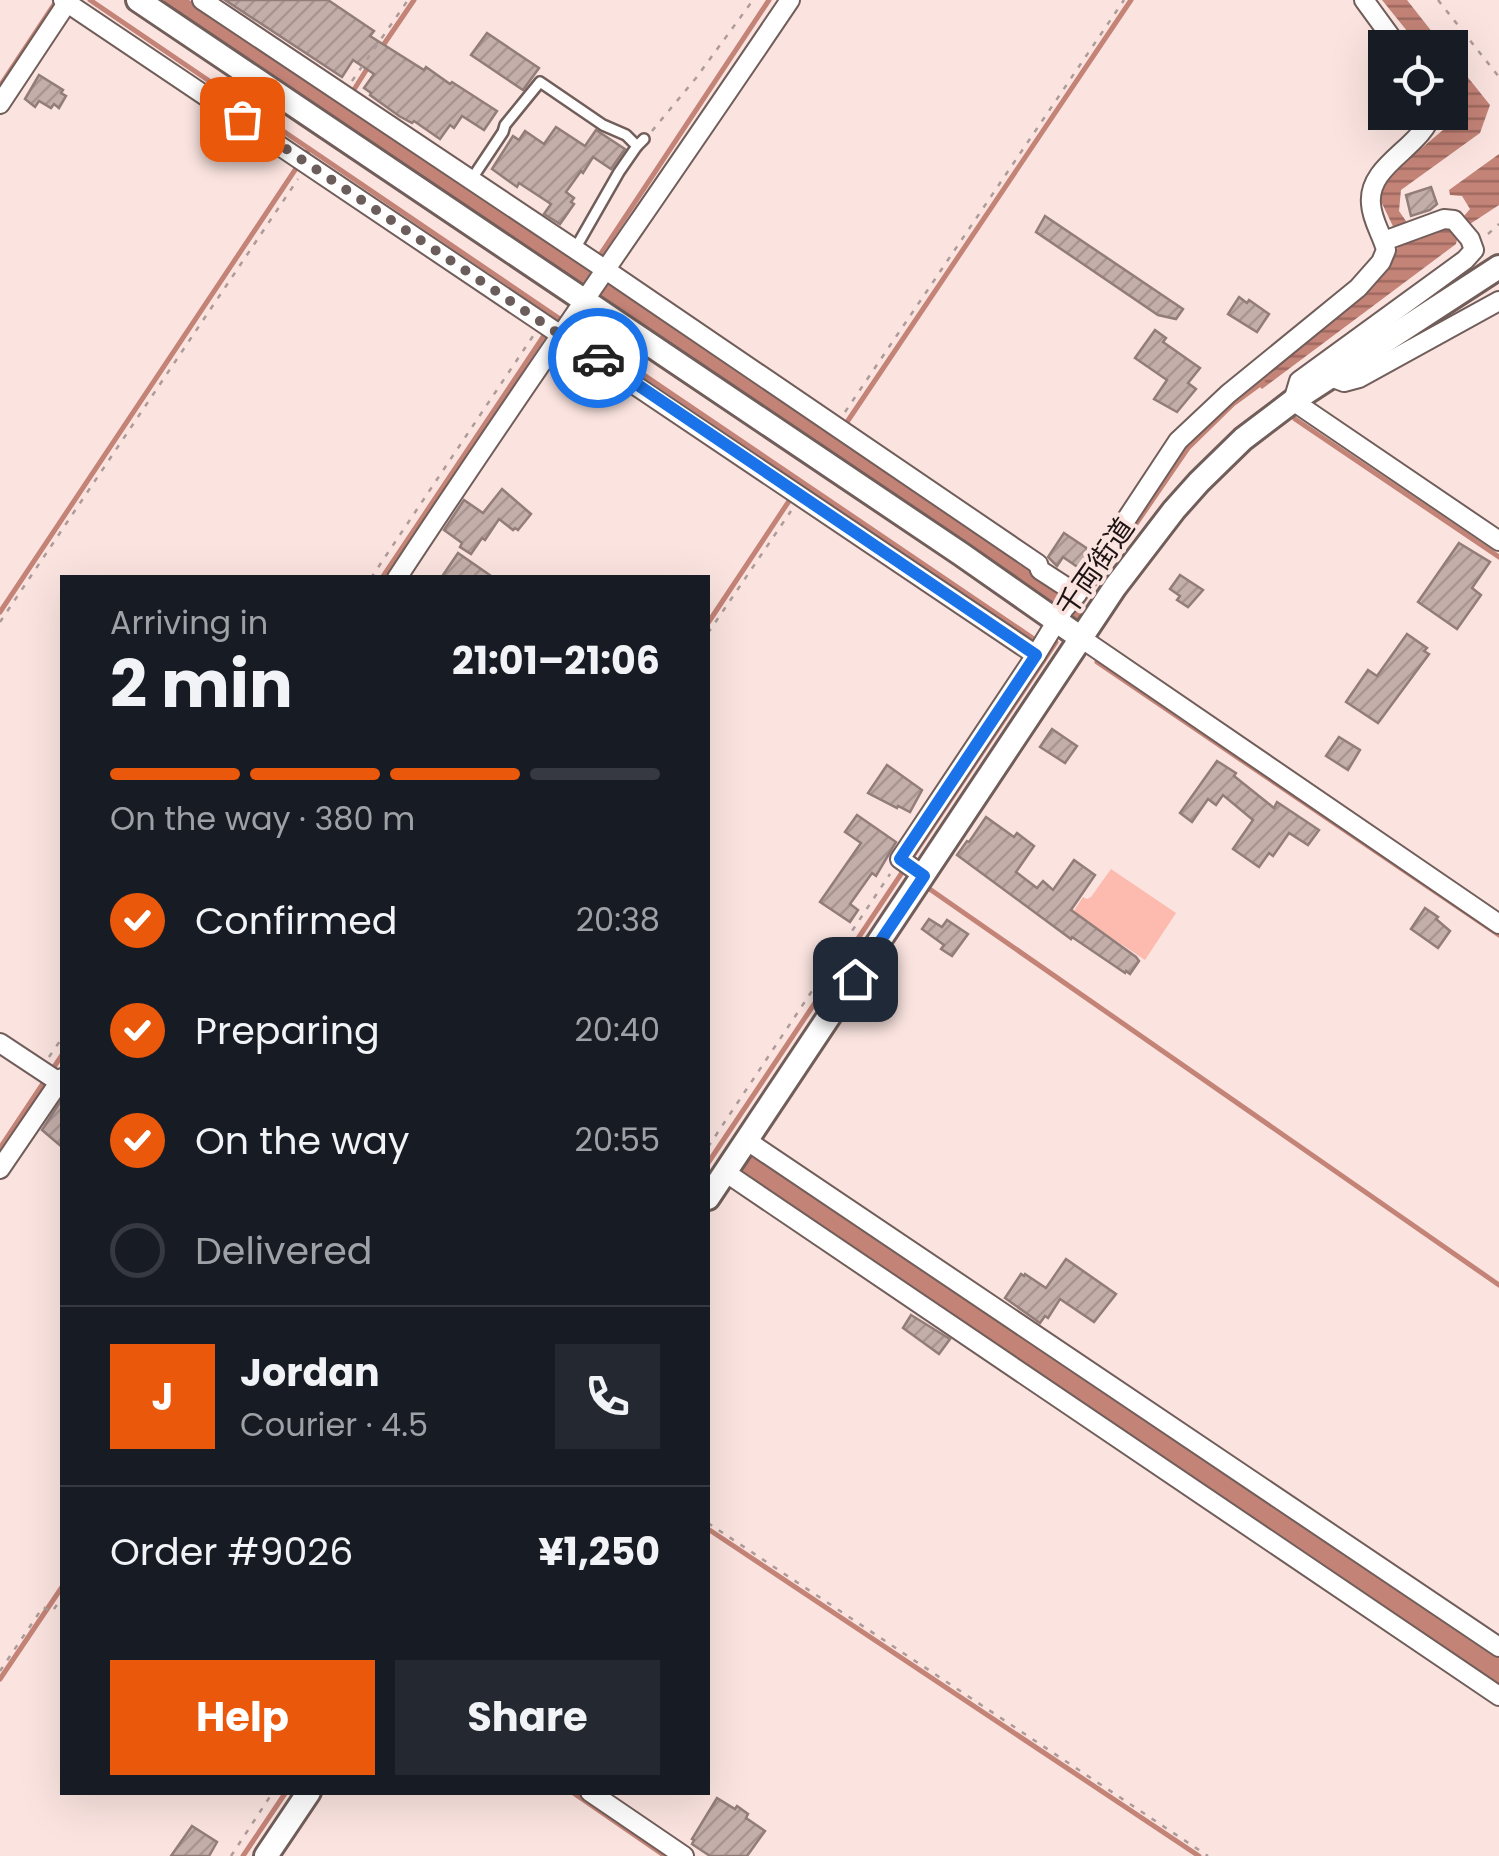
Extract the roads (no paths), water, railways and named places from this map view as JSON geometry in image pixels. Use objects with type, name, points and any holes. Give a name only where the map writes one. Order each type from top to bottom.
[{"type":"street","points":[[138,0],[572,310],[802,496],[1036,655]]},
{"type":"street","points":[[202,0],[575,249],[572,310]]},
{"type":"street","points":[[399,575],[572,310],[790,0]]},
{"type":"street","points":[[1364,0],[1386,30]]},
{"type":"street","points":[[0,104],[67,1],[305,161],[572,310],[1068,606]]},
{"type":"street","points":[[1397,236],[1374,219],[1372,189],[1423,130]]},
{"type":"street","points":[[909,866],[1036,655],[1178,441],[1228,394],[1368,279],[1397,236],[1444,219],[1460,225],[1474,250],[1298,380],[1294,401],[1499,540]]},
{"type":"street","name":"千両街道","points":[[710,1195],[909,866],[1174,510],[1244,439],[1294,401],[1499,268]]},
{"type":"street","points":[[1331,377],[1344,382],[1359,378],[1499,301]]},
{"type":"street","points":[[572,310],[835,426],[1038,564],[1068,606],[1081,638],[1499,924]]},
{"type":"street","points":[[0,1043],[54,1077],[0,1169]]},
{"type":"street","points":[[746,1140],[1499,1647]]},
{"type":"street","points":[[725,1172],[1499,1696]]},
{"type":"street","points":[[266,1856],[307,1795]]},
{"type":"street","points":[[594,1795],[684,1856]]},
{"type":"lane","points":[[471,180],[505,124],[540,82],[603,124],[641,143],[619,172],[575,249]]},
{"type":"waterway","points":[[0,86],[57,0]]},
{"type":"waterway","points":[[90,0],[563,321]]},
{"type":"waterway","points":[[173,0],[1077,610]]},
{"type":"waterway","points":[[382,47],[414,0]]},
{"type":"waterway","points":[[598,258],[769,0]]},
{"type":"waterway","points":[[845,425],[1131,0]]},
{"type":"waterway","points":[[355,88],[370,64]]},
{"type":"waterway","points":[[338,112],[342,105]]},
{"type":"waterway","points":[[0,612],[309,149]]},
{"type":"waterway","points":[[584,278],[589,270]]},
{"type":"waterway","points":[[573,327],[1034,639]]},
{"type":"waterway","points":[[384,575],[547,331]]},
{"type":"waterway","points":[[1077,610],[1188,448],[1233,404],[1263,382]]},
{"type":"waterway","points":[[1295,419],[1499,557]]},
{"type":"waterway","points":[[833,443],[837,438]]},
{"type":"waterway","points":[[710,620],[789,501]]},
{"type":"waterway","points":[[710,1160],[1056,642]]},
{"type":"waterway","points":[[1097,662],[1499,935]]},
{"type":"waterway","points":[[931,890],[1499,1285]]},
{"type":"waterway","points":[[0,1148],[60,1058]]},
{"type":"waterway","points":[[748,1166],[1499,1672]]},
{"type":"waterway","points":[[710,1530],[1199,1856]]},
{"type":"waterway","points":[[0,1679],[60,1590]]},
{"type":"waterway","points":[[243,1856],[284,1795]]},
{"type":"waterway","points":[[576,1795],[665,1856]]}]
